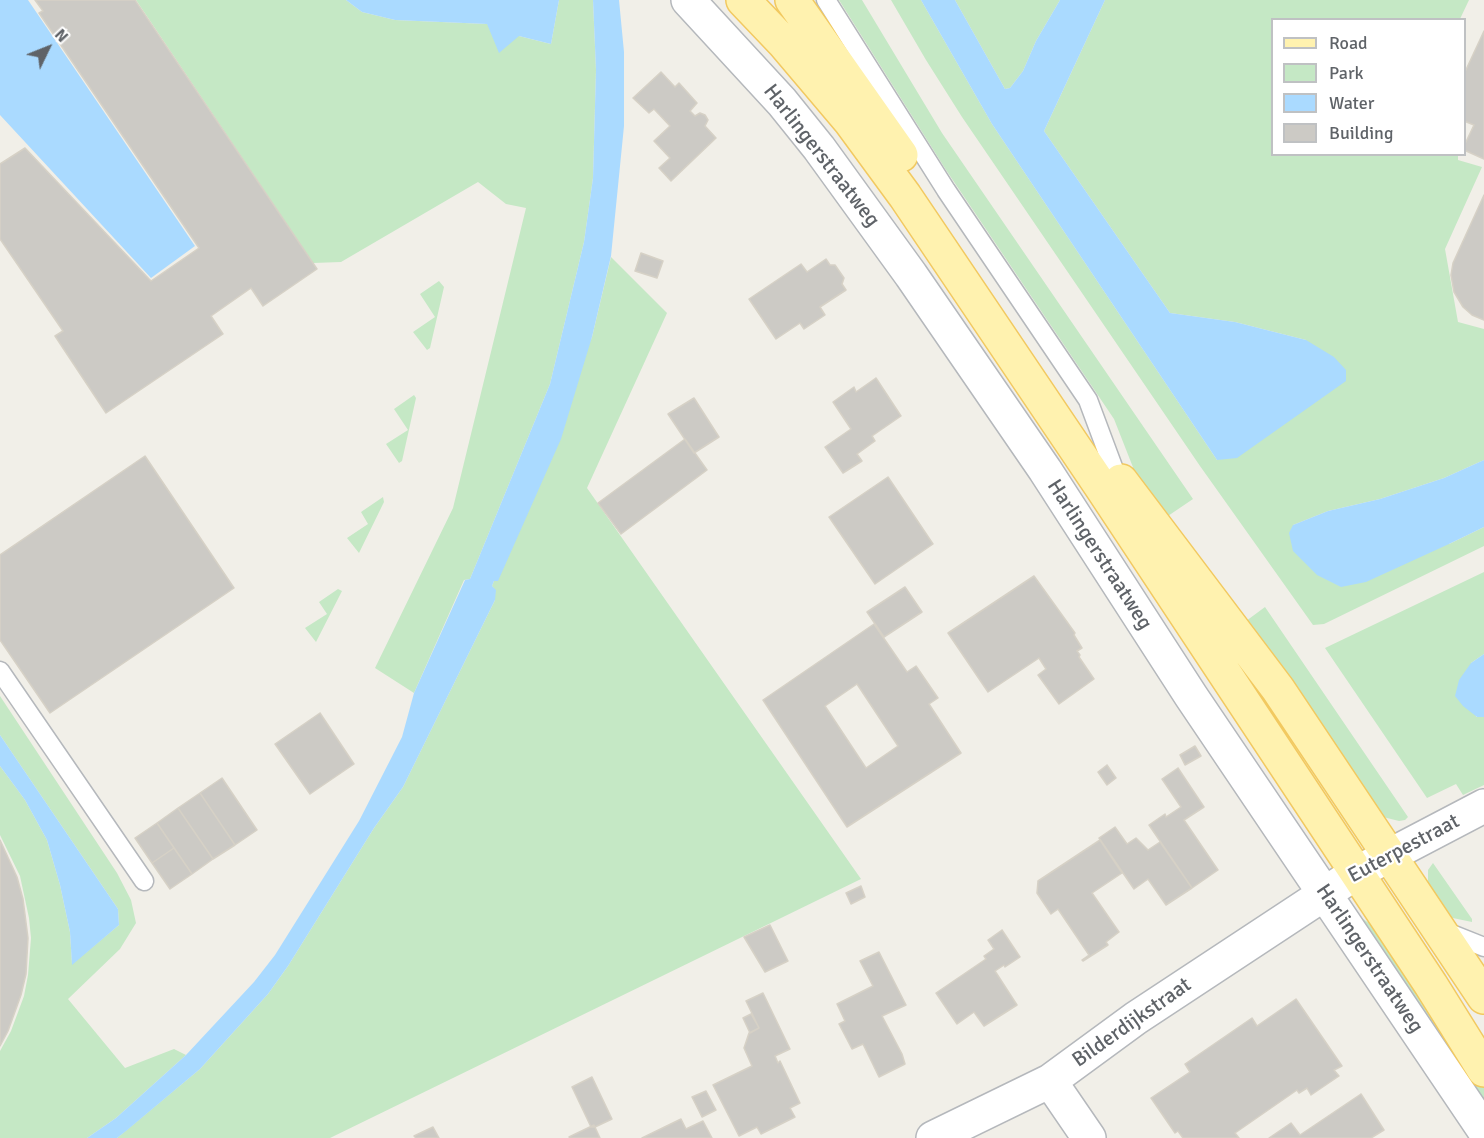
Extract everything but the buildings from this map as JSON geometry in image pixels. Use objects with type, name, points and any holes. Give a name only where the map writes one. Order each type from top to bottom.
[{"type":"main road","name":"Harlingerstraatweg","points":[[743,0],[784,43],[850,121],[905,196],[1044,400],[1484,1070]]},
{"type":"main road","points":[[792,0],[869,108],[1116,475],[1278,688],[1484,997]]},
{"type":"street","name":"Harlingerstraatweg","points":[[687,0],[782,102],[819,148],[911,275],[1045,470],[1169,663],[1484,1130]]},
{"type":"street","name":"Euterpestraat","points":[[1324,894],[1356,873],[1484,806]]},
{"type":"street","name":"Bilderdijkstraat","points":[[933,1138],[1050,1081],[1136,1018],[1324,894]]},
{"type":"street","points":[[1050,1081],[1089,1138]]},
{"type":"lane","points":[[826,0],[946,190],[1088,400],[1116,475]]},
{"type":"lane","points":[[0,671],[144,881]]},
{"type":"lane","points":[[1441,930],[1484,946]]},
{"type":"green space","points":[[136,0],[346,0],[362,12],[395,20],[487,24],[519,36],[551,44],[559,0],[593,0],[596,70],[593,178],[584,242],[550,384],[470,579],[464,580],[414,693],[375,668],[453,508],[526,208],[506,204],[478,182],[341,262],[313,263]]},
{"type":"green space","points":[[839,0],[862,0],[942,133],[1193,499],[1165,518],[1138,480],[1114,419],[946,170]]},
{"type":"green space","points":[[891,0],[921,0],[992,124],[1217,460],[1306,340],[1235,322],[1170,313],[1044,131],[1105,0],[1469,0],[1460,18],[1271,18],[1271,156],[1458,156],[1458,160],[1482,167],[1445,249],[1458,322],[1484,329],[1484,460],[1444,478],[1380,499],[1328,511],[1293,525],[1449,544],[1484,527],[1484,546],[1324,624],[1313,625],[1200,466],[962,117]]},
{"type":"green space","points":[[955,0],[1060,0],[1036,41],[1023,71],[1010,88],[1005,89]]},
{"type":"green space","points":[[611,257],[667,313],[587,488],[861,879],[330,1138],[117,1138],[200,1069],[268,994],[374,828],[403,787],[495,600],[495,590],[492,586],[592,337]]},
{"type":"green space","points":[[439,281],[444,287],[430,348],[427,350],[413,332],[435,317],[420,294]]},
{"type":"green space","points":[[414,395],[416,398],[402,461],[399,463],[386,444],[408,430],[394,409]]},
{"type":"green space","points":[[383,497],[384,502],[359,553],[347,538],[368,524],[361,512]]},
{"type":"green space","points":[[1484,572],[1484,654],[1471,663],[1476,717],[1484,717],[1484,785],[1463,795],[1456,784],[1427,798],[1325,648]]},
{"type":"green space","points":[[338,589],[342,591],[316,642],[305,628],[327,614],[319,602]]},
{"type":"green space","points":[[1265,607],[1408,817],[1405,820],[1399,821],[1383,817],[1242,624]]},
{"type":"green space","points":[[0,696],[117,873],[131,900],[136,923],[120,949],[68,999],[125,1068],[174,1049],[186,1055],[116,1118],[87,1138],[0,1138],[0,1051],[11,1031],[24,996],[31,938],[20,876],[0,835],[0,766],[25,800],[47,840],[70,932],[72,964],[119,925],[118,909],[0,735]]},
{"type":"green space","points":[[1433,863],[1472,922],[1448,917],[1428,889],[1428,870]]},
{"type":"green space","points":[[1359,916],[1377,929],[1484,1088],[1484,1114]]},
{"type":"water","points":[[0,0],[28,0],[195,246],[151,278],[0,115]]},
{"type":"water","points":[[346,0],[559,0],[551,44],[519,36],[499,53],[487,24],[395,20],[362,12]]},
{"type":"water","points":[[593,0],[619,0],[624,52],[624,126],[611,256],[592,337],[561,439],[498,581],[494,581],[492,586],[496,590],[495,600],[403,787],[374,828],[268,994],[200,1069],[126,1131],[117,1138],[87,1138],[116,1118],[186,1055],[254,982],[275,955],[359,821],[402,737],[414,693],[465,580],[470,579],[550,384],[584,242],[593,178],[596,70]]},
{"type":"water","points":[[921,0],[955,0],[1005,89],[1010,88],[1023,71],[1036,41],[1060,0],[1105,0],[1044,131],[1170,313],[1235,322],[1306,340],[1334,357],[1346,370],[1346,381],[1237,458],[1217,460],[992,124]]},
{"type":"water","points":[[1484,460],[1484,527],[1449,544],[1366,582],[1341,587],[1317,575],[1293,551],[1289,533],[1293,525],[1328,511],[1380,499],[1444,478]]},
{"type":"water","points":[[1484,654],[1484,717],[1477,717],[1455,696],[1459,680],[1471,663]]},
{"type":"water","points":[[0,735],[118,909],[119,925],[72,965],[70,932],[47,840],[25,800],[0,766]]}]
